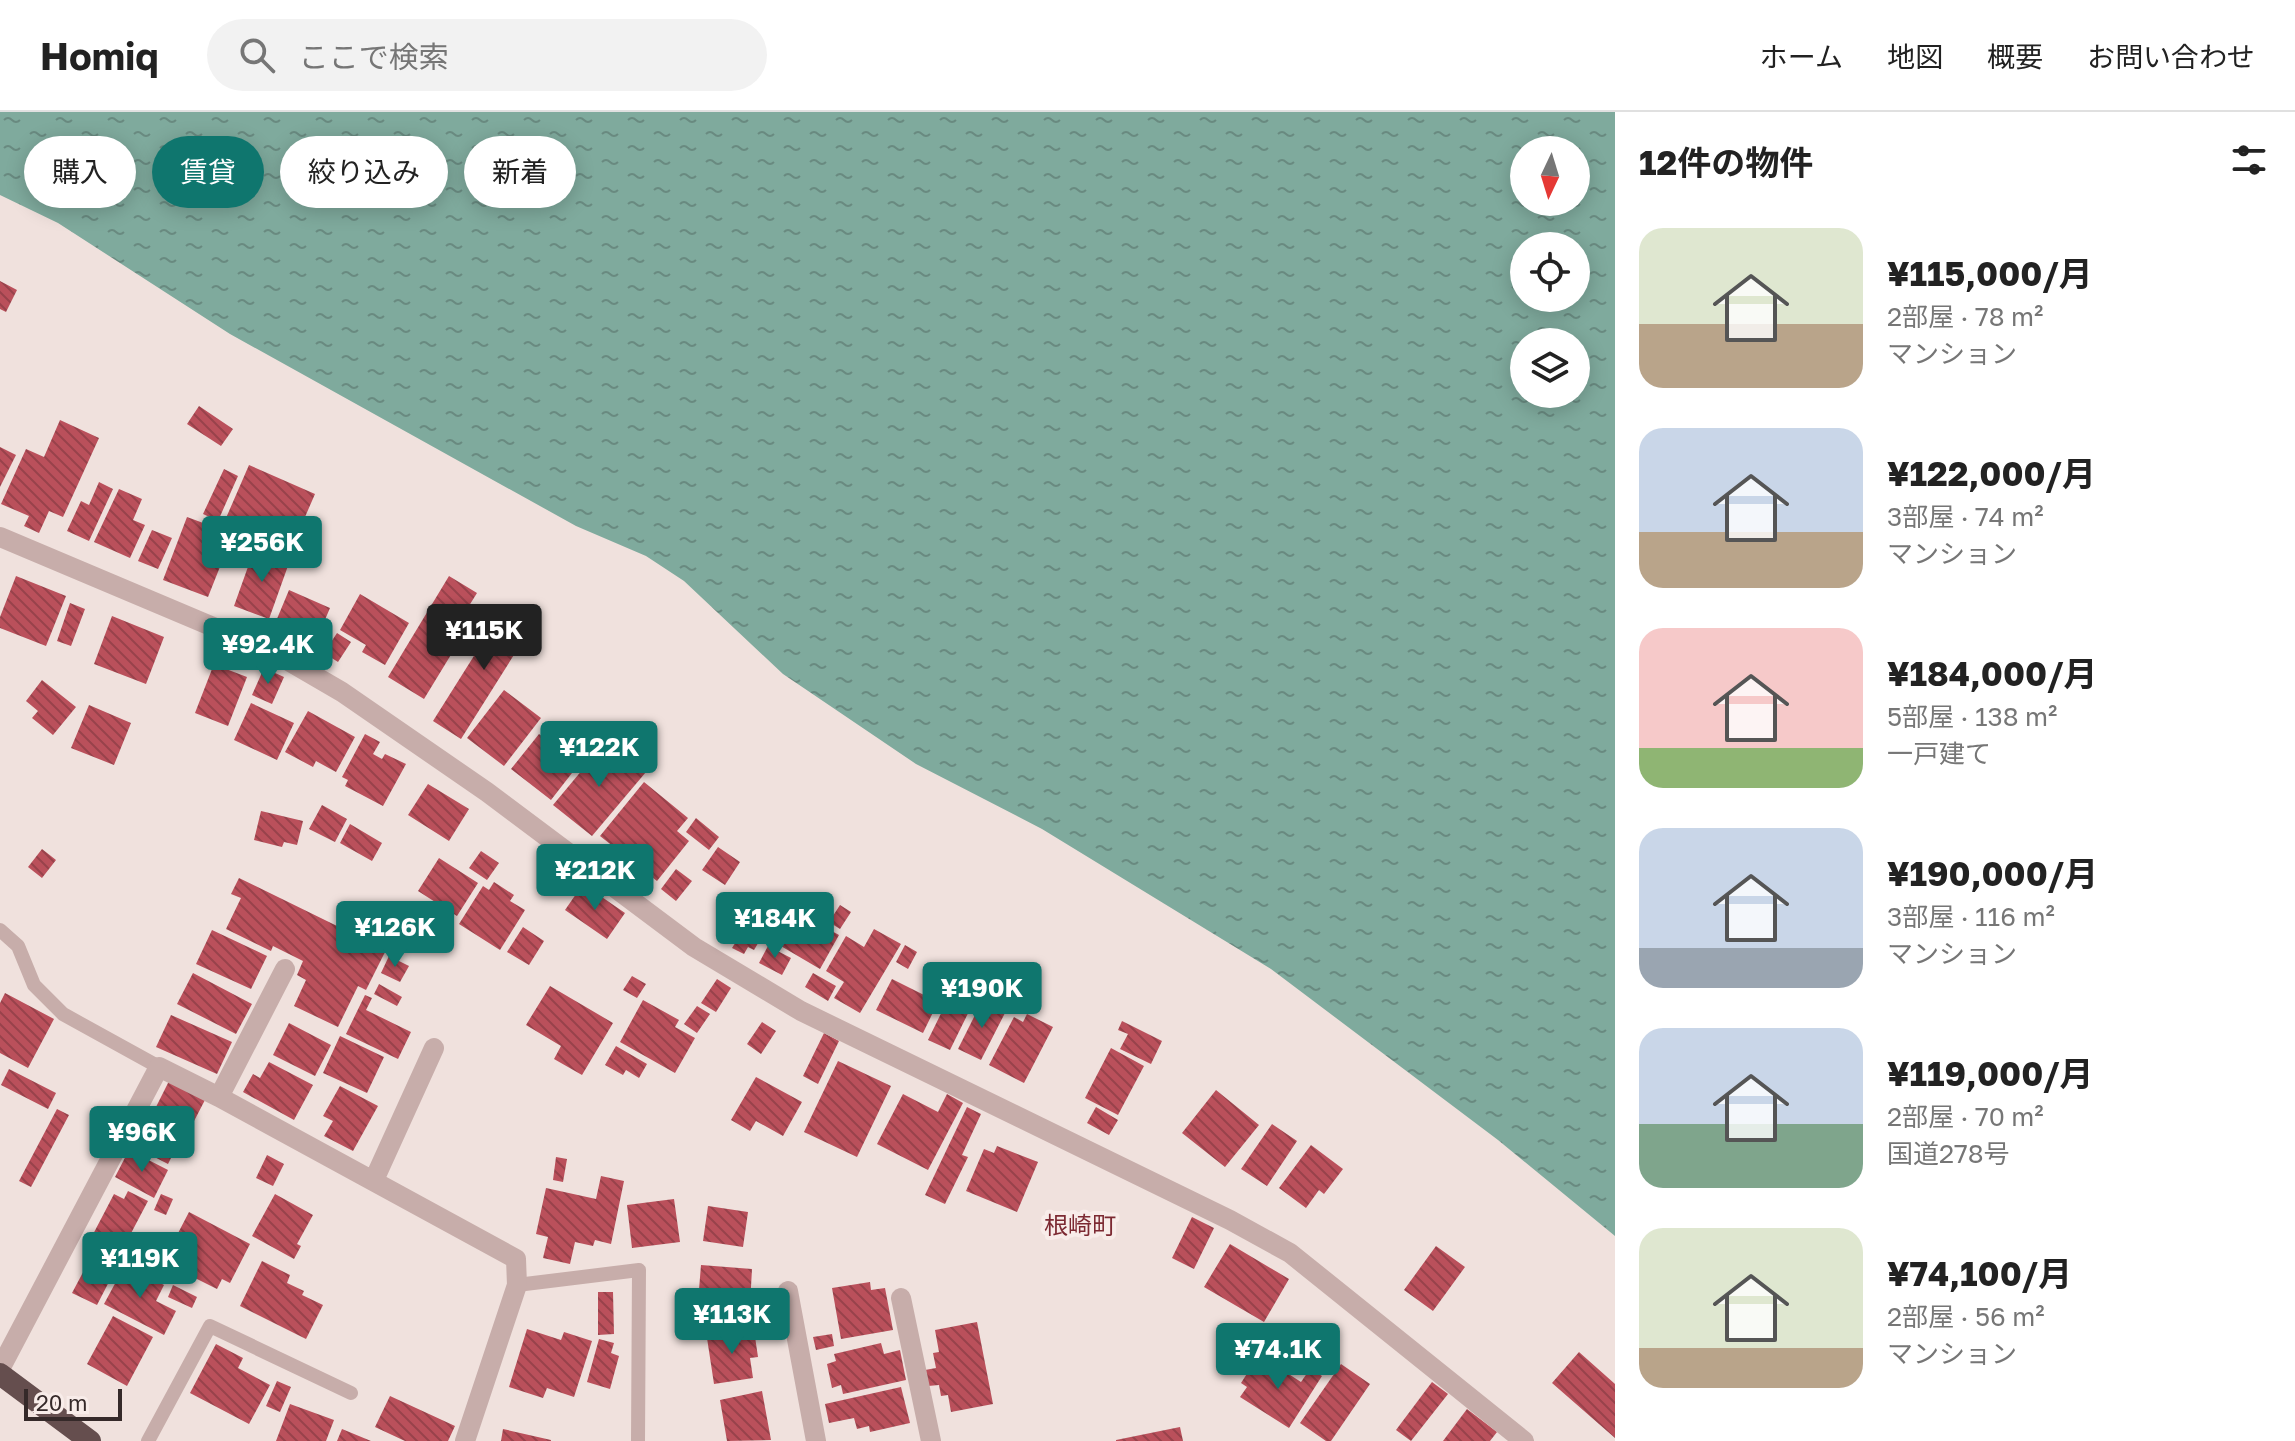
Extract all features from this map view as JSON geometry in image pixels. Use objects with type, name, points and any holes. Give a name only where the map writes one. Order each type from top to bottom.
[{"type":"highway","points":[[0,1372],[90,1441]]},
{"type":"street","points":[[0,537],[275,653],[342,692],[487,792],[694,947],[801,1011],[1230,1220],[1290,1253],[1524,1441]]},
{"type":"street","points":[[219,1097],[285,969]]},
{"type":"street","points":[[374,1180],[434,1048]]},
{"type":"street","points":[[0,1372],[159,1067],[516,1259],[517,1285],[465,1441]]},
{"type":"street","points":[[788,1291],[816,1441]]},
{"type":"street","points":[[901,1298],[931,1441]]},
{"type":"lane","points":[[0,930],[18,946],[34,985],[63,1014],[159,1067]]},
{"type":"lane","points":[[517,1285],[639,1270],[638,1441]]},
{"type":"lane","points":[[148,1441],[210,1326],[351,1393]]},
{"type":"water","points":[[0,112],[1615,112],[1615,1236],[1498,1140],[1271,969],[1042,829],[916,764],[783,674],[684,581],[646,556],[576,526],[230,334],[58,223],[27,208],[136,208],[136,136],[24,136],[24,207],[0,195]]},
{"type":"building","points":[[0,281],[17,290],[6,312],[0,309]]},
{"type":"building","points":[[199,406],[233,429],[221,446],[187,424]]},
{"type":"building","points":[[60,420],[99,438],[63,517],[49,511],[39,533],[24,526],[29,516],[1,504],[26,449],[44,457]]},
{"type":"building","points":[[0,447],[16,455],[0,487]]},
{"type":"building","points":[[249,465],[315,494],[288,556],[247,538],[251,529],[226,518]]},
{"type":"building","points":[[224,469],[238,476],[218,521],[203,514]]},
{"type":"building","points":[[99,482],[113,489],[89,541],[67,531],[81,501],[89,505]]},
{"type":"building","points":[[119,489],[142,499],[133,520],[145,525],[130,558],[94,542]]},
{"type":"building","points":[[187,517],[233,534],[208,597],[163,580]]},
{"type":"building","points":[[152,530],[172,538],[158,569],[138,561]]},
{"type":"building","points":[[254,550],[289,563],[269,619],[234,606]]},
{"type":"building","points":[[16,576],[66,596],[46,646],[0,628],[0,617]]},
{"type":"building","points":[[449,576],[477,593],[454,630],[463,635],[424,699],[388,677]]},
{"type":"building","points":[[289,590],[330,608],[315,643],[274,626]]},
{"type":"building","points":[[360,594],[409,623],[385,665],[362,652],[366,645],[340,630]]},
{"type":"building","points":[[70,603],[85,609],[71,646],[57,641]]},
{"type":"building","points":[[506,605],[534,623],[461,739],[433,721]]},
{"type":"building","points":[[112,616],[164,637],[146,684],[94,664]]},
{"type":"building","points":[[337,633],[351,642],[338,662],[324,653]]},
{"type":"building","points":[[219,651],[231,656],[226,669],[247,677],[228,726],[195,713]]},
{"type":"building","points":[[264,668],[284,677],[272,704],[252,695]]},
{"type":"building","points":[[42,680],[76,707],[53,735],[32,718],[38,711],[26,701]]},
{"type":"building","points":[[504,690],[541,718],[504,766],[467,738]]},
{"type":"building","points":[[251,703],[294,723],[277,760],[234,740]]},
{"type":"building","points":[[89,705],[131,723],[114,765],[71,748]]},
{"type":"building","points":[[308,711],[355,737],[336,772],[316,761],[313,767],[285,752]]},
{"type":"building","points":[[576,733],[593,746],[551,800],[511,769],[539,734],[553,744],[560,735],[569,742]]},
{"type":"building","points":[[365,734],[380,742],[373,754],[382,759],[385,754],[406,764],[383,806],[345,786],[348,780],[342,777]]},
{"type":"building","points":[[603,745],[610,751],[614,746],[646,772],[592,836],[553,805]]},
{"type":"building","points":[[644,782],[688,818],[677,831],[689,841],[657,881],[600,836]]},
{"type":"building","points":[[428,784],[469,809],[449,841],[408,815]]},
{"type":"building","points":[[322,805],[347,819],[335,842],[309,829]]},
{"type":"building","points":[[261,811],[303,821],[297,845],[284,842],[282,847],[254,840]]},
{"type":"building","points":[[696,818],[719,837],[709,850],[686,832]]},
{"type":"building","points":[[350,824],[382,843],[372,861],[340,843]]},
{"type":"building","points":[[718,847],[740,862],[725,885],[702,870]]},
{"type":"building","points":[[42,849],[56,860],[42,878],[28,867]]},
{"type":"building","points":[[481,851],[499,863],[487,880],[469,868]]},
{"type":"building","points":[[439,858],[478,883],[457,916],[418,891]]},
{"type":"building","points":[[676,869],[692,881],[676,901],[661,889]]},
{"type":"building","points":[[239,878],[386,950],[366,990],[358,986],[338,1027],[294,1006],[306,980],[297,975],[303,961],[273,946],[271,951],[226,929],[241,898],[231,894]]},
{"type":"building","points":[[494,882],[514,895],[510,901],[525,910],[500,950],[459,924],[483,886],[489,890]]},
{"type":"building","points":[[583,884],[625,913],[607,939],[565,910]]},
{"type":"building","points":[[740,902],[772,920],[754,950],[748,947],[744,954],[732,948],[737,940],[723,932]]},
{"type":"building","points":[[840,905],[851,912],[840,929],[829,922]]},
{"type":"building","points":[[792,909],[839,935],[820,969],[774,942]]},
{"type":"building","points":[[523,927],[544,941],[529,965],[507,952]]},
{"type":"building","points":[[874,929],[901,944],[860,1013],[834,998],[844,982],[826,971],[846,936],[864,947]]},
{"type":"building","points":[[212,930],[267,956],[251,989],[196,964]]},
{"type":"building","points":[[905,945],[917,952],[908,969],[896,962]]},
{"type":"building","points":[[768,946],[791,958],[782,975],[759,963]]},
{"type":"building","points":[[389,956],[409,966],[400,982],[381,973]]},
{"type":"building","points":[[193,973],[252,1004],[236,1034],[177,1004]]},
{"type":"building","points":[[813,973],[836,986],[828,1001],[805,987]]},
{"type":"building","points":[[632,976],[646,984],[637,998],[623,990]]},
{"type":"building","points":[[717,979],[731,988],[716,1012],[701,1003]]},
{"type":"building","points":[[892,979],[938,1002],[923,1033],[876,1010]]},
{"type":"building","points":[[956,983],[978,993],[950,1050],[928,1040]]},
{"type":"building","points":[[379,984],[402,997],[397,1006],[374,994]]},
{"type":"building","points":[[550,986],[613,1023],[582,1075],[554,1059],[561,1046],[526,1025]]},
{"type":"building","points":[[5,993],[54,1019],[28,1068],[0,1053],[0,1003]]},
{"type":"building","points":[[365,995],[372,998],[366,1010],[411,1032],[398,1059],[346,1034]]},
{"type":"building","points":[[983,999],[1006,1011],[981,1060],[958,1049]]},
{"type":"building","points":[[643,1000],[679,1020],[675,1027],[695,1038],[675,1073],[620,1042]]},
{"type":"building","points":[[697,1006],[710,1014],[697,1033],[684,1024]]},
{"type":"building","points":[[1027,1014],[1053,1027],[1024,1083],[989,1065],[1014,1017],[1023,1022]]},
{"type":"building","points":[[171,1015],[232,1042],[217,1074],[156,1047]]},
{"type":"building","points":[[1122,1021],[1162,1041],[1151,1064],[1120,1049],[1128,1034],[1118,1030]]},
{"type":"building","points":[[762,1022],[776,1031],[761,1054],[747,1044]]},
{"type":"building","points":[[289,1023],[331,1045],[315,1076],[273,1055]]},
{"type":"building","points":[[824,1033],[839,1041],[818,1084],[803,1076]]},
{"type":"building","points":[[340,1036],[384,1057],[367,1093],[323,1073]]},
{"type":"building","points":[[616,1046],[647,1064],[639,1078],[626,1070],[623,1075],[605,1065]]},
{"type":"building","points":[[1111,1048],[1144,1066],[1118,1115],[1085,1098]]},
{"type":"building","points":[[838,1061],[891,1086],[857,1157],[804,1132]]},
{"type":"building","points":[[269,1062],[313,1085],[294,1120],[243,1092],[253,1074],[260,1078]]},
{"type":"building","points":[[9,1069],[56,1093],[48,1109],[1,1085]]},
{"type":"building","points":[[756,1077],[802,1102],[783,1136],[756,1121],[750,1131],[731,1120]]},
{"type":"building","points":[[170,1079],[206,1098],[192,1125],[156,1107]]},
{"type":"building","points":[[340,1086],[378,1106],[353,1151],[324,1136],[333,1121],[323,1116]]},
{"type":"building","points":[[1216,1090],[1259,1125],[1225,1167],[1182,1133]]},
{"type":"building","points":[[903,1094],[938,1112],[947,1094],[963,1103],[928,1170],[877,1144]]},
{"type":"building","points":[[967,1107],[981,1114],[962,1155],[968,1157],[945,1204],[925,1195]]},
{"type":"building","points":[[1096,1107],[1118,1120],[1109,1135],[1087,1123]]},
{"type":"building","points":[[57,1109],[69,1115],[31,1187],[19,1181]]},
{"type":"building","points":[[151,1111],[185,1130],[168,1164],[133,1146]]},
{"type":"building","points":[[1272,1124],[1297,1141],[1267,1186],[1241,1169]]},
{"type":"building","points":[[1311,1145],[1343,1169],[1324,1194],[1319,1190],[1306,1208],[1279,1188]]},
{"type":"building","points":[[997,1146],[1038,1162],[1017,1212],[966,1191],[984,1149],[994,1153]]},
{"type":"building","points":[[129,1150],[168,1170],[154,1198],[115,1177]]},
{"type":"building","points":[[267,1155],[284,1164],[273,1186],[256,1178]]},
{"type":"building","points":[[556,1157],[567,1159],[563,1182],[553,1180]]},
{"type":"building","points":[[601,1176],[624,1181],[611,1244],[595,1240],[593,1246],[575,1242],[570,1264],[543,1258],[548,1237],[536,1234],[546,1188],[596,1199]]},
{"type":"building","points":[[128,1191],[148,1201],[118,1258],[89,1242],[114,1194],[124,1199]]},
{"type":"building","points":[[161,1194],[173,1199],[166,1215],[154,1210]]},
{"type":"building","points":[[275,1194],[313,1215],[297,1244],[301,1246],[294,1259],[252,1236]]},
{"type":"building","points":[[674,1199],[680,1242],[632,1248],[627,1205]]},
{"type":"building","points":[[708,1206],[748,1212],[743,1247],[703,1241]]},
{"type":"building","points":[[189,1212],[250,1244],[230,1283],[222,1279],[217,1289],[163,1262]]},
{"type":"building","points":[[1192,1217],[1214,1228],[1194,1269],[1172,1258]]},
{"type":"building","points":[[1230,1244],[1289,1279],[1264,1322],[1204,1287]]},
{"type":"building","points":[[1436,1246],[1465,1267],[1433,1311],[1404,1290]]},
{"type":"building","points":[[89,1261],[113,1274],[97,1305],[72,1293]]},
{"type":"building","points":[[262,1261],[290,1275],[287,1283],[304,1291],[302,1295],[323,1305],[306,1339],[240,1306]]},
{"type":"building","points":[[125,1265],[164,1285],[156,1301],[176,1311],[164,1335],[104,1304]]},
{"type":"building","points":[[701,1265],[752,1269],[750,1305],[698,1302]]},
{"type":"building","points":[[870,1282],[871,1290],[885,1288],[893,1330],[841,1339],[832,1288]]},
{"type":"building","points":[[173,1285],[197,1297],[192,1308],[168,1297]]},
{"type":"building","points":[[598,1292],[613,1292],[614,1334],[598,1335]]},
{"type":"building","points":[[766,1309],[768,1323],[744,1327],[741,1312]]},
{"type":"building","points":[[113,1316],[153,1337],[127,1386],[87,1364]]},
{"type":"building","points":[[977,1322],[993,1404],[951,1412],[948,1395],[941,1396],[939,1385],[928,1386],[925,1370],[936,1368],[933,1353],[939,1352],[935,1330]]},
{"type":"building","points":[[527,1329],[561,1340],[564,1332],[592,1341],[574,1397],[547,1388],[543,1398],[509,1387]]},
{"type":"building","points":[[754,1330],[758,1357],[750,1358],[753,1378],[714,1384],[707,1338]]},
{"type":"building","points":[[832,1334],[834,1346],[816,1350],[813,1337]]},
{"type":"building","points":[[599,1339],[614,1343],[611,1353],[619,1356],[610,1389],[587,1382]]},
{"type":"building","points":[[881,1343],[884,1354],[900,1350],[906,1380],[843,1394],[841,1385],[832,1388],[827,1364],[836,1361],[834,1354]]},
{"type":"building","points":[[216,1344],[243,1358],[238,1368],[270,1385],[249,1424],[190,1393]]},
{"type":"building","points":[[1579,1352],[1615,1384],[1615,1438],[1552,1383]]},
{"type":"building","points":[[1259,1355],[1301,1382],[1310,1369],[1322,1376],[1289,1428],[1240,1397],[1247,1387],[1241,1383]]},
{"type":"building","points":[[1341,1364],[1370,1384],[1331,1441],[1326,1441],[1300,1423]]},
{"type":"building","points":[[277,1381],[291,1387],[280,1412],[266,1406]]},
{"type":"building","points":[[1432,1382],[1448,1394],[1411,1441],[1396,1430]]},
{"type":"building","points":[[901,1387],[910,1423],[870,1432],[869,1426],[857,1429],[854,1418],[829,1423],[825,1404]]},
{"type":"building","points":[[762,1391],[771,1440],[727,1441],[720,1400]]},
{"type":"building","points":[[390,1396],[455,1426],[448,1441],[405,1441],[375,1427]]},
{"type":"building","points":[[290,1404],[334,1420],[326,1441],[276,1441]]},
{"type":"building","points":[[1467,1409],[1497,1432],[1490,1441],[1443,1441]]},
{"type":"building","points":[[1180,1427],[1183,1441],[1116,1441],[1116,1440]]},
{"type":"building","points":[[342,1429],[371,1441],[337,1441]]},
{"type":"building","points":[[503,1429],[551,1440],[551,1441],[501,1441]]},
{"type":"district","name":"根崎町","points":[[1080,1224]]}]
